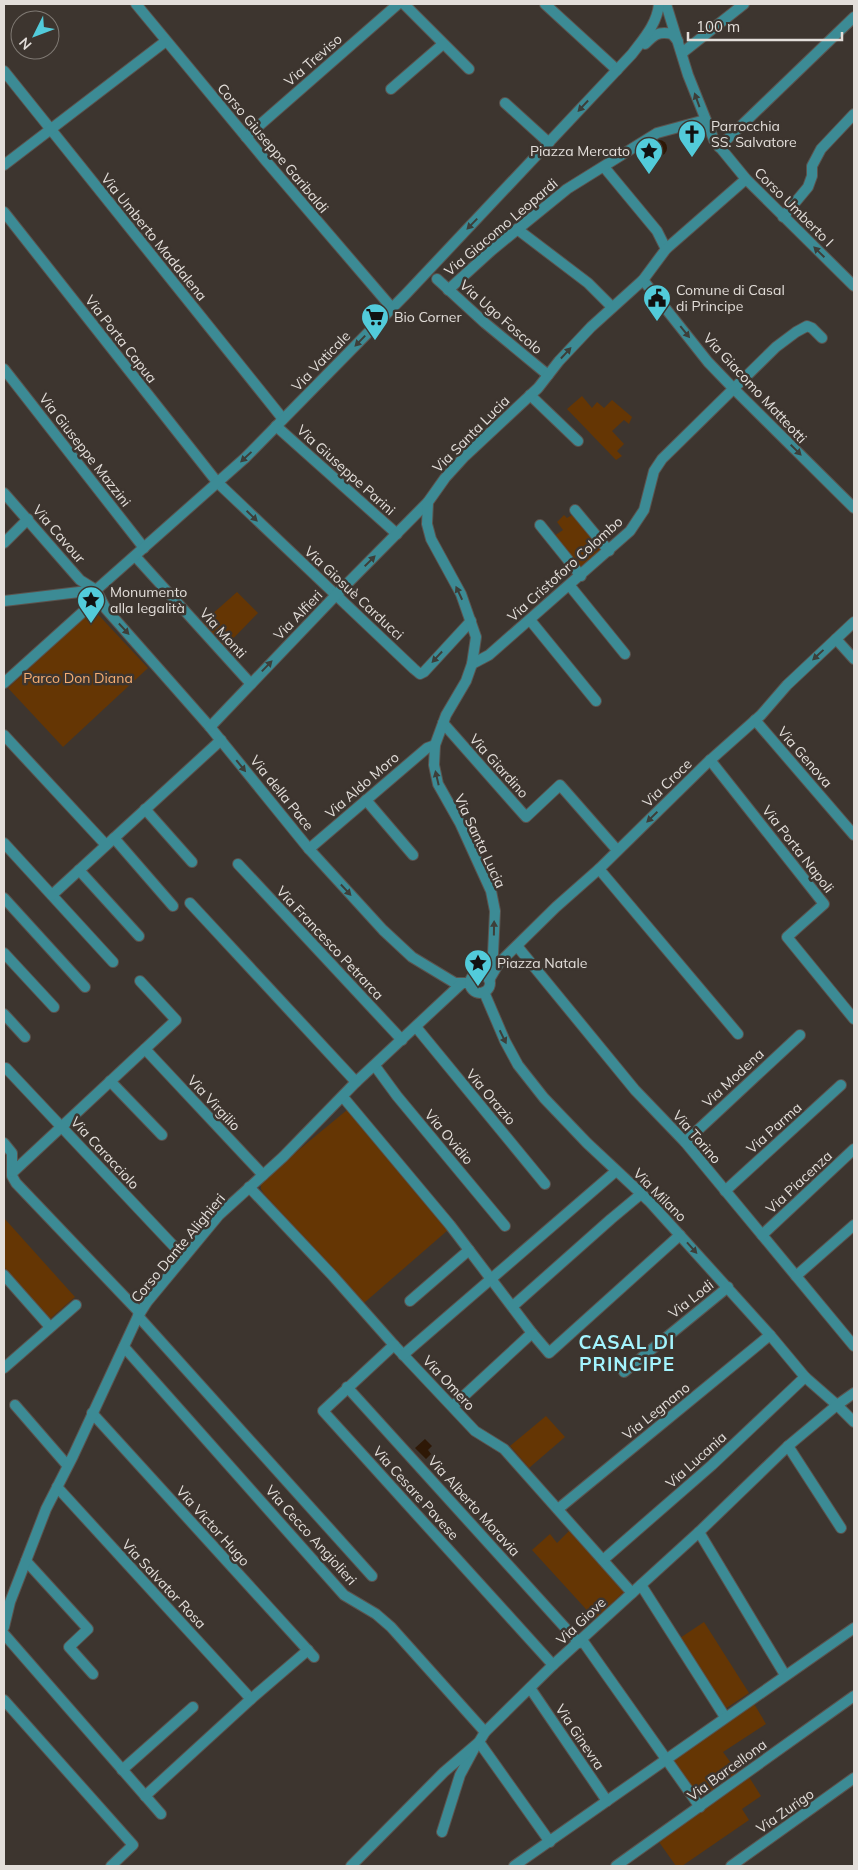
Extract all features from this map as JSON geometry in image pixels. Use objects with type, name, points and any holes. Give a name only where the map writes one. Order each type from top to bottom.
[{"type":"street","name":"Corso Giuseppe Garibaldi","points":[[136,4],[166,42],[392,308]]},
{"type":"street","name":"Via Treviso","points":[[246,137],[398,4]]},
{"type":"street","points":[[404,4],[469,69]]},
{"type":"street","points":[[546,4],[616,70]]},
{"type":"street","name":"Via Vaticale","points":[[4,683],[85,610],[96,590],[245,458],[392,308],[632,54],[654,24],[659,4]]},
{"type":"street","name":"Corso Umberto I","points":[[666,4],[688,75],[705,120],[719,147],[746,179],[854,286]]},
{"type":"street","points":[[681,48],[744,4]]},
{"type":"street","points":[[719,147],[854,17]]},
{"type":"street","name":"Via Vaticale","points":[[616,70],[657,34],[663,32],[672,34],[681,48]]},
{"type":"street","points":[[4,165],[166,42]]},
{"type":"street","points":[[391,89],[443,44]]},
{"type":"street","name":"Via Umberto Maddalena","points":[[4,71],[280,423]]},
{"type":"street","points":[[505,102],[549,143]]},
{"type":"street","points":[[783,217],[808,187],[812,176],[812,166],[821,149],[854,114]]},
{"type":"street","name":"Via Giacomo Leopardi","points":[[448,290],[517,229],[567,189],[657,133],[705,120]]},
{"type":"street","points":[[604,167],[657,231],[666,249]]},
{"type":"street","name":"Via Santa Lucia","points":[[486,977],[493,954],[495,911],[491,891],[460,824],[438,784],[434,765],[435,745],[443,723],[466,681],[472,664],[476,637],[460,594],[431,539],[427,524],[428,502],[444,478],[530,395],[590,327],[643,280],[666,249],[746,179]]},
{"type":"street","name":"Via Porta Capua","points":[[4,212],[216,482]]},
{"type":"street","points":[[517,229],[588,284],[612,307]]},
{"type":"street","name":"Via Ugo Foscolo","points":[[437,279],[485,323],[548,374]]},
{"type":"street","name":"Via Giacomo Matteotti","points":[[643,280],[708,362],[854,508]]},
{"type":"street","name":"Via Cristoforo Colombo","points":[[472,664],[490,655],[630,531],[644,510],[654,471],[662,459],[776,347],[807,326],[812,328],[822,338]]},
{"type":"street","name":"Via Giuseppe Mazzini","points":[[4,369],[144,548]]},
{"type":"street","points":[[530,395],[578,441]]},
{"type":"street","name":"Via Giuseppe Parini","points":[[280,423],[397,534]]},
{"type":"street","name":"Via Giosuè Carducci","points":[[216,482],[420,674],[471,622]]},
{"type":"street","name":"Via Cavour","points":[[4,492],[80,580],[96,590]]},
{"type":"street","name":"Via Alfieri","points":[[210,727],[428,502]]},
{"type":"street","points":[[575,510],[609,551]]},
{"type":"street","points":[[4,543],[28,519]]},
{"type":"street","points":[[540,525],[581,576]]},
{"type":"street","name":"Via Monti","points":[[135,556],[251,684]]},
{"type":"street","points":[[570,586],[625,654]]},
{"type":"street","points":[[4,601],[96,590]]},
{"type":"street","name":"Via della Pace","points":[[96,590],[106,609],[221,740],[309,849],[383,930],[412,957],[455,983],[466,983],[475,991],[484,992]]},
{"type":"street","points":[[530,620],[596,701]]},
{"type":"street","name":"Via Croce","points":[[486,977],[556,907],[710,760],[755,720],[787,685],[854,622]]},
{"type":"street","points":[[836,638],[854,658]]},
{"type":"street","name":"Via Genova","points":[[755,720],[854,834]]},
{"type":"street","name":"Via Giardino","points":[[443,723],[526,817],[560,785],[617,850]]},
{"type":"street","points":[[4,735],[173,906]]},
{"type":"street","points":[[52,895],[221,740]]},
{"type":"street","name":"Via Aldo Moro","points":[[309,849],[427,748],[435,745]]},
{"type":"street","name":"Via Porta Napoli","points":[[710,760],[824,904],[787,937],[854,1019]]},
{"type":"street","points":[[366,800],[413,855]]},
{"type":"street","points":[[145,809],[192,862]]},
{"type":"street","points":[[4,843],[113,962]]},
{"type":"street","name":"Via Francesco Petrarca","points":[[238,864],[402,1040]]},
{"type":"street","points":[[599,868],[738,1034]]},
{"type":"street","points":[[79,870],[139,936]]},
{"type":"street","points":[[4,898],[85,987]]},
{"type":"street","points":[[190,903],[356,1082]]},
{"type":"street","name":"Via Torino","points":[[518,946],[635,1090],[685,1142],[854,1346]]},
{"type":"street","points":[[4,952],[54,1007]]},
{"type":"street","name":"Corso Dante Alighieri","points":[[4,1627],[10,1602],[46,1509],[139,1315],[184,1257],[220,1215],[343,1097],[356,1082],[476,974],[486,977]]},
{"type":"street","points":[[484,992],[489,987],[486,977]]},
{"type":"street","points":[[12,1172],[176,1020],[140,981]]},
{"type":"street","name":"Via Milano","points":[[484,992],[505,1041],[518,1065],[544,1098],[680,1235],[770,1335],[805,1378],[854,1422]]},
{"type":"street","points":[[4,1014],[25,1038]]},
{"type":"street","name":"Via Orazio","points":[[416,1027],[545,1184]]},
{"type":"street","name":"Via Modena","points":[[685,1142],[800,1035]]},
{"type":"street","name":"Via Virgilio","points":[[145,1049],[263,1175]]},
{"type":"street","name":"Via Ovidio","points":[[375,1066],[397,1096],[505,1226]]},
{"type":"street","name":"Via Caracciolo","points":[[6,1068],[184,1257]]},
{"type":"street","points":[[110,1081],[162,1135]]},
{"type":"street","name":"Via Parma","points":[[725,1191],[841,1084]]},
{"type":"street","points":[[343,1097],[450,1225],[549,1353],[680,1235]]},
{"type":"street","points":[[4,1143],[12,1153],[12,1176],[16,1183],[139,1315],[372,1576]]},
{"type":"street","name":"Via Piacenza","points":[[762,1234],[854,1149]]},
{"type":"street","points":[[403,1355],[616,1171]]},
{"type":"street","name":"Via Omero","points":[[249,1187],[332,1275],[394,1346],[475,1431],[504,1449],[632,1593]]},
{"type":"street","points":[[513,1306],[640,1194]]},
{"type":"street","points":[[796,1276],[854,1225]]},
{"type":"street","points":[[410,1301],[469,1250]]},
{"type":"street","points":[[4,1275],[50,1327]]},
{"type":"street","name":"Via Lodi","points":[[624,1372],[728,1288]]},
{"type":"street","points":[[4,1368],[76,1305]]},
{"type":"street","points":[[452,1406],[532,1333]]},
{"type":"street","name":"Via Legnano","points":[[558,1509],[770,1335]]},
{"type":"street","name":"Via Cesare Pavese","points":[[394,1346],[323,1411],[553,1666]]},
{"type":"street","name":"Via Cecco Angiolieri","points":[[124,1347],[344,1594],[376,1614],[391,1627],[485,1732]]},
{"type":"street","name":"Via Lucania","points":[[603,1560],[712,1465],[805,1378]]},
{"type":"street","name":"Via Alberto Moravia","points":[[348,1387],[581,1641],[700,1807]]},
{"type":"street","name":"Via Giove","points":[[351,1866],[444,1772],[479,1742],[485,1732],[553,1666],[699,1532],[788,1446],[854,1393]]},
{"type":"street","points":[[15,1406],[67,1465]]},
{"type":"street","name":"Via Victor Hugo","points":[[92,1413],[311,1653],[251,1699]]},
{"type":"street","points":[[788,1446],[840,1528]]},
{"type":"street","name":"Via Salvator Rosa","points":[[57,1487],[251,1699]]},
{"type":"street","points":[[699,1532],[786,1675]]},
{"type":"street","points":[[26,1561],[88,1629],[69,1647],[93,1674]]},
{"type":"street","points":[[641,1585],[725,1717]]},
{"type":"street","points":[[514,1866],[854,1628]]},
{"type":"street","points":[[4,1634],[161,1814]]},
{"type":"street","name":"Via Ginevra","points":[[530,1688],[607,1801]]},
{"type":"street","name":"Via Barcellona","points":[[616,1866],[854,1696]]},
{"type":"street","points":[[145,1796],[251,1699]]},
{"type":"street","points":[[4,1700],[133,1845],[111,1866]]},
{"type":"street","points":[[122,1770],[193,1707]]},
{"type":"street","points":[[442,1832],[460,1774],[479,1742],[550,1842]]},
{"type":"street","name":"Via Zurigo","points":[[731,1866],[854,1778]]},
{"type":"green space","points":[[582,396],[592,408],[597,402],[604,408],[612,400],[632,417],[629,424],[624,420],[612,431],[624,444],[617,451],[622,456],[616,460],[567,409]]},
{"type":"green space","points":[[564,515],[567,518],[572,515],[601,549],[580,568],[554,536],[563,530],[557,522]]},
{"type":"green space","points":[[237,592],[258,613],[223,649],[201,624]]},
{"type":"green space","name":"Parco Don Diana","points":[[93,609],[148,668],[63,747],[8,688]]},
{"type":"green space","points":[[347,1110],[448,1230],[364,1303],[261,1189],[261,1181]]},
{"type":"green space","points":[[4,1218],[75,1297],[50,1319],[4,1267]]},
{"type":"green space","points":[[546,1416],[565,1437],[529,1468],[510,1446]]},
{"type":"green space","points":[[571,1529],[624,1592],[595,1619],[532,1550],[550,1534],[557,1543]]},
{"type":"green space","points":[[704,1622],[749,1693],[725,1709],[680,1638]]},
{"type":"green space","points":[[753,1702],[766,1724],[723,1752],[739,1774],[720,1779],[715,1788],[705,1795],[696,1794],[672,1760]]},
{"type":"green space","points":[[749,1777],[761,1796],[742,1809],[749,1820],[682,1866],[676,1866],[659,1842]]},
{"type":"shaded area","points":[[659,140],[665,142],[667,148],[665,154],[659,156],[653,154],[651,148],[653,142]]},
{"type":"shaded area","points":[[425,1439],[432,1446],[428,1450],[431,1454],[426,1459],[415,1448]]},
{"type":"place","name":"Parrocchia SS. Salvatore","points":[[692,158]]},
{"type":"place","name":"Piazza Mercato","points":[[649,175]]},
{"type":"place","name":"Comune di Casal di Principe","points":[[657,322]]},
{"type":"place","name":"Bio Corner","points":[[375,341]]},
{"type":"place","name":"Monumento alla legalità","points":[[91,624]]},
{"type":"place","name":"Piazza Natale","points":[[478,987]]},
{"type":"district","name":"CASAL DI PRINCIPE","points":[[627,1353]]}]
